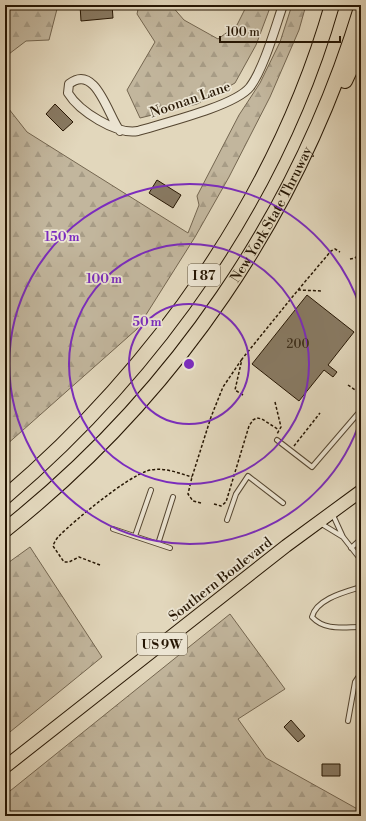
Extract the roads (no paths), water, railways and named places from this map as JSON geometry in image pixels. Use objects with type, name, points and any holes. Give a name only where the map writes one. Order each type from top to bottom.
[{"type":"highway","name":"New York State Thruway","points":[[5,497],[56,451],[114,391],[168,325],[204,275],[248,202],[278,146],[310,69],[332,5]]},
{"type":"highway","name":"New York State Thruway","points":[[5,530],[106,441],[178,359],[216,308],[248,259],[304,156],[337,79],[361,8]]},
{"type":"highway","points":[[304,156],[314,150],[361,47]]},
{"type":"main road","name":"Southern Boulevard","points":[[5,767],[361,490]]},
{"type":"street","name":"Noonan Lane","points":[[120,131],[93,84],[83,79],[77,79],[69,84],[68,93],[75,102],[106,125],[120,131],[138,131],[226,103],[242,95],[251,86],[257,75],[284,5]]},
{"type":"lane","points":[[277,440],[312,467],[361,410]]},
{"type":"lane","points":[[227,520],[236,494],[248,476],[282,503]]},
{"type":"lane","points":[[135,536],[151,490]]},
{"type":"lane","points":[[158,544],[173,497]]},
{"type":"lane","points":[[331,512],[343,537],[361,560]]},
{"type":"lane","points":[[318,522],[343,537]]},
{"type":"lane","points":[[113,529],[170,548]]},
{"type":"lane","points":[[351,548],[360,541]]},
{"type":"lane","points":[[361,587],[340,593],[318,606],[313,610],[312,617],[317,623],[334,628],[361,627]]},
{"type":"lane","points":[[348,721],[355,682],[361,673]]}]
